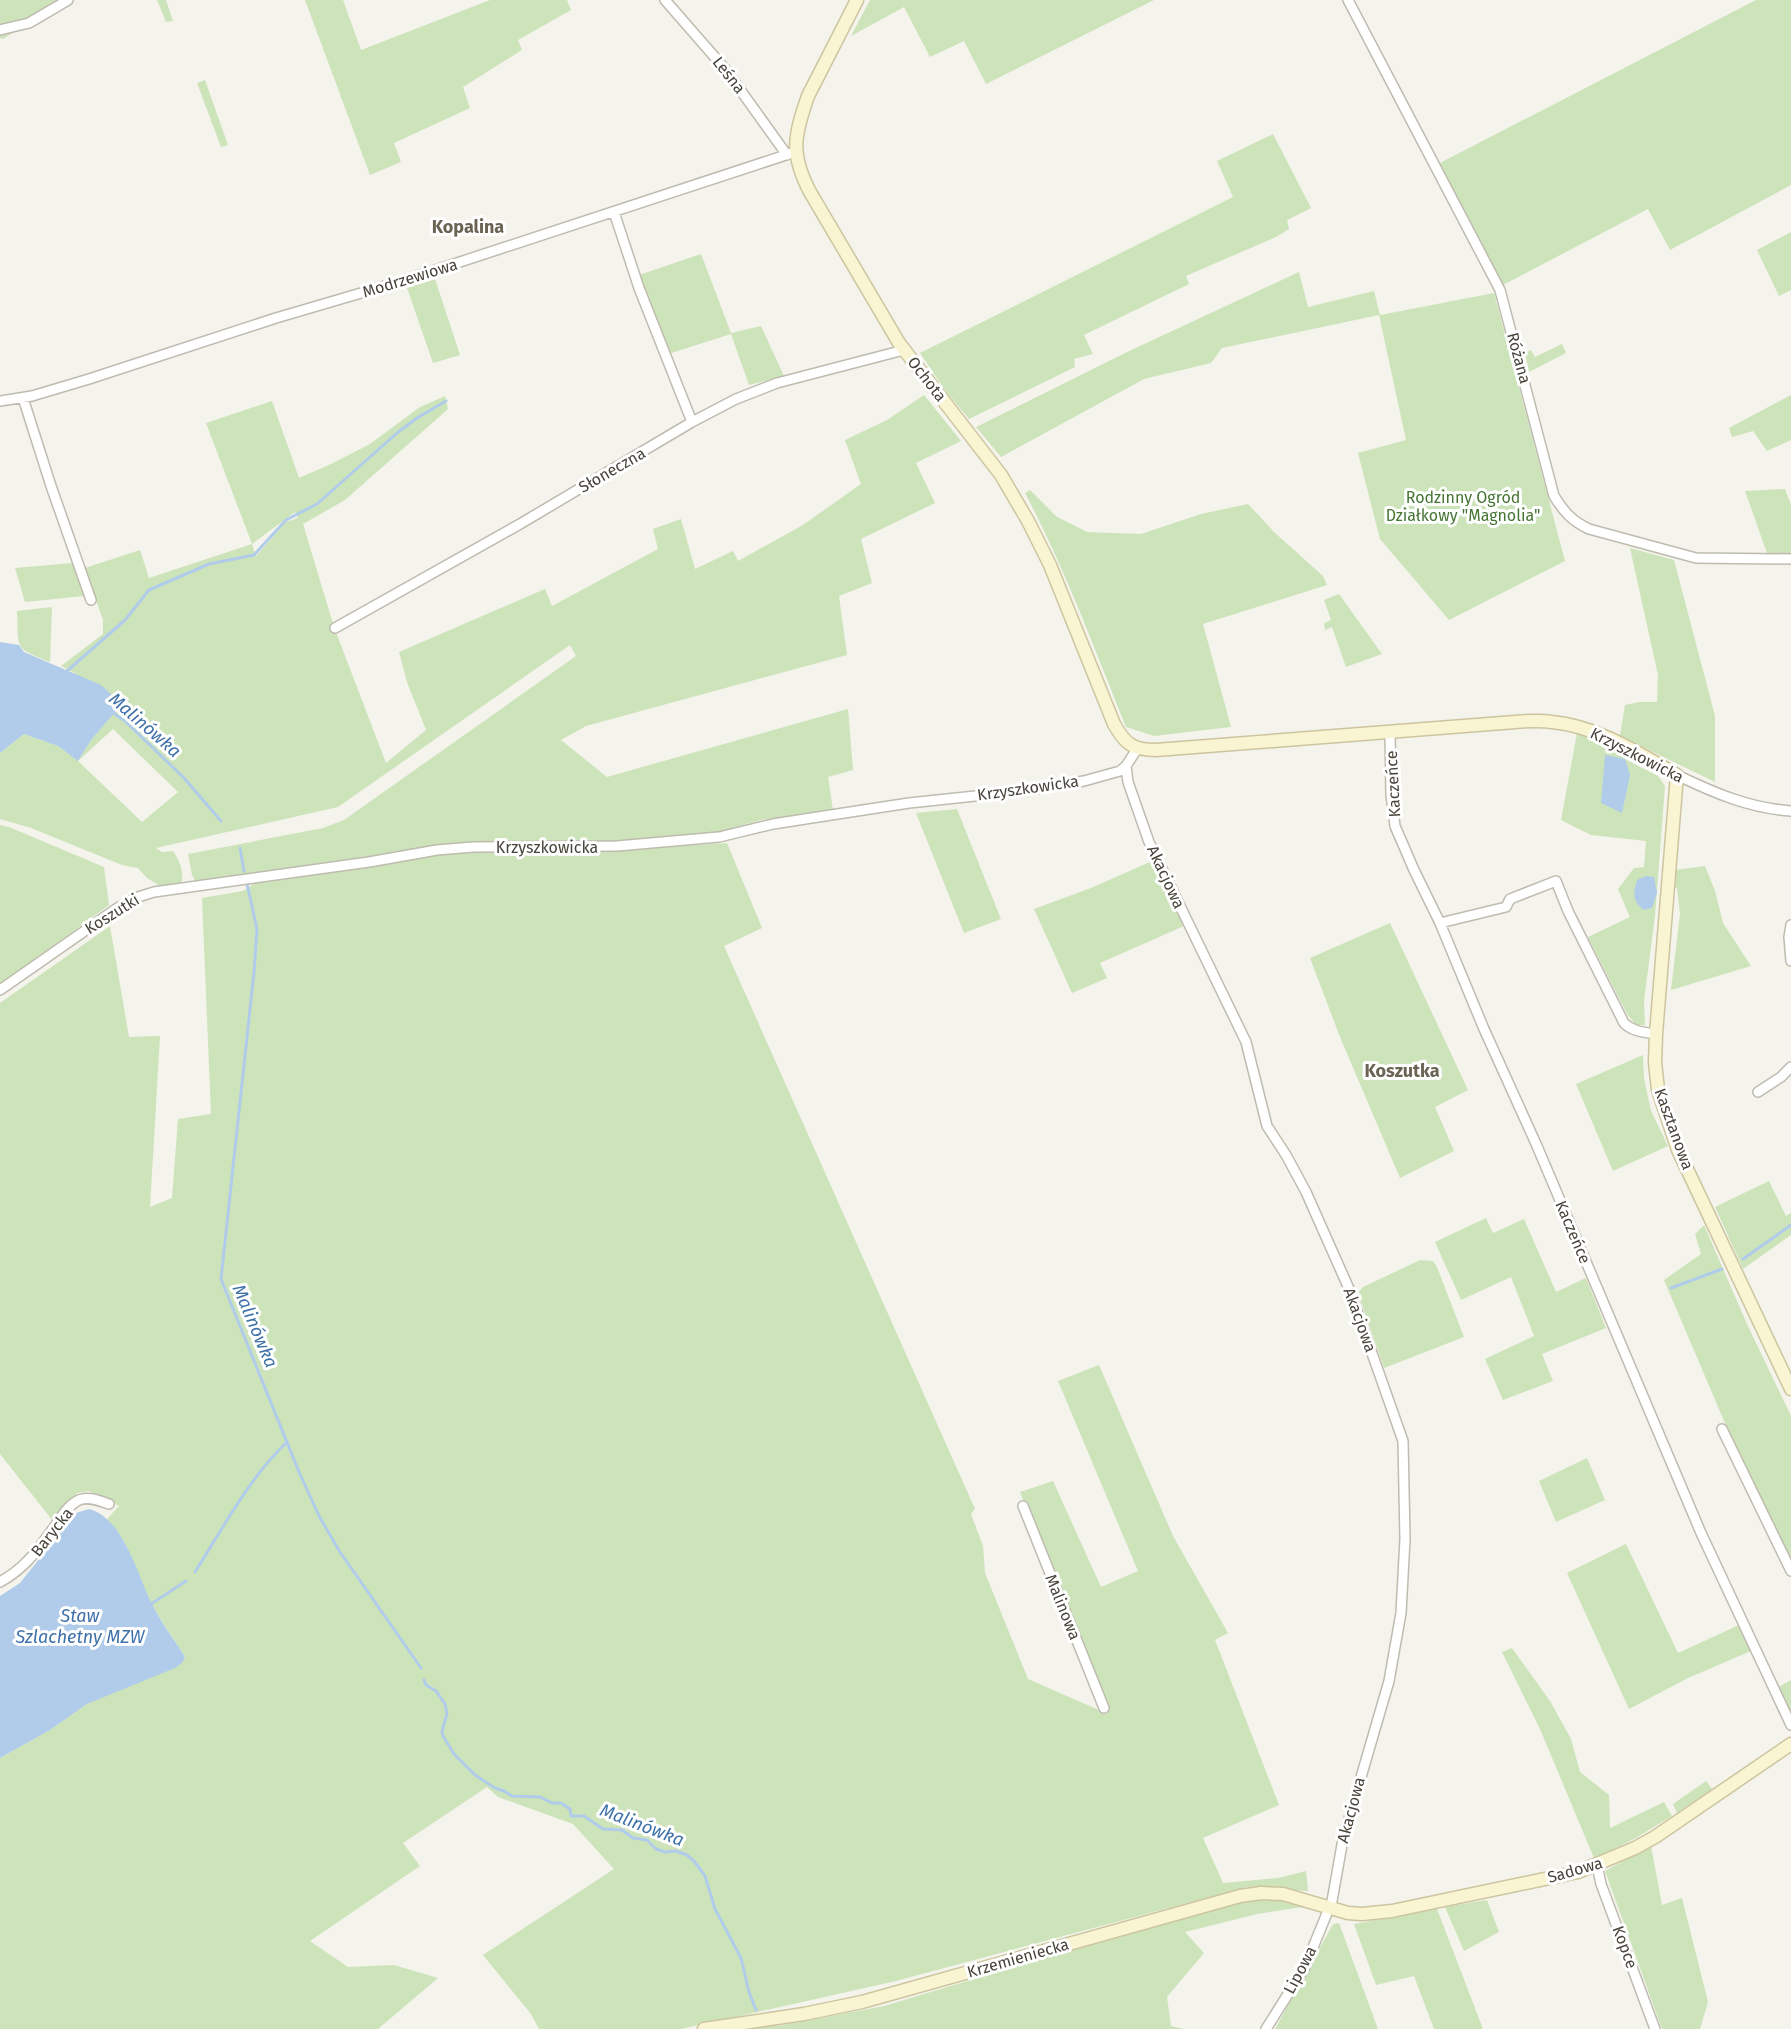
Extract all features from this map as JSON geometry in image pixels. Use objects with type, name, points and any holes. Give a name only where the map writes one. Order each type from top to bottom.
[{"type":"street","points":[[0,30],[29,23],[68,0]]},
{"type":"street","name":"Leśna","points":[[665,0],[726,70],[791,154]]},
{"type":"street","name":"Ochota","points":[[857,0],[808,96],[791,154],[810,192],[904,350],[1011,491],[1040,542],[1114,724],[1126,741],[1137,749]]},
{"type":"street","name":"Różana","points":[[1348,0],[1500,290],[1554,496],[1564,512],[1576,523],[1589,529],[1696,558],[1791,559]]},
{"type":"street","name":"Modrzewiowa","points":[[0,400],[23,398],[89,379],[276,318],[402,281],[791,154]]},
{"type":"street","points":[[614,212],[639,288],[692,423]]},
{"type":"street","name":"Słoneczna","points":[[335,628],[520,524],[692,423],[756,390],[904,350]]},
{"type":"street","points":[[23,398],[91,600]]},
{"type":"street","name":"Krzyszkowicka","points":[[1137,749],[1156,750],[1390,731],[1551,721],[1586,729],[1607,737],[1677,775],[1734,799],[1765,809],[1791,811]]},
{"type":"street","name":"Kaczeńce","points":[[1390,731],[1391,795],[1395,826],[1440,923],[1701,1533],[1791,1725]]},
{"type":"street","points":[[1126,766],[1137,749]]},
{"type":"street","name":"Krzyszkowicka","points":[[240,880],[437,850],[473,847],[617,846],[708,838],[773,824],[909,803],[1048,788],[1109,774],[1126,766]]},
{"type":"street","name":"Akacjowa","points":[[1126,766],[1128,782],[1149,842],[1245,1042],[1267,1126],[1306,1192],[1350,1292],[1403,1442],[1405,1539],[1401,1613],[1389,1681],[1343,1839],[1333,1898],[1329,1908]]},
{"type":"street","name":"Kasztanowa","points":[[1677,775],[1656,1034],[1655,1062],[1658,1089],[1678,1150],[1791,1389]]},
{"type":"street","name":"Koszutki","points":[[0,990],[135,898],[154,892],[240,880]]},
{"type":"street","points":[[1440,923],[1506,907],[1510,899],[1556,881],[1568,912],[1624,1023],[1629,1028],[1656,1034]]},
{"type":"street","points":[[1791,925],[1789,937],[1791,961]]},
{"type":"street","points":[[1758,1092],[1781,1077],[1791,1067]]},
{"type":"street","points":[[1722,1429],[1791,1570]]},
{"type":"street","name":"Barycka","points":[[0,1582],[24,1566],[76,1501],[93,1499],[109,1504]]},
{"type":"street","name":"Malinowa","points":[[1023,1506],[1104,1708]]},
{"type":"street","name":"Sadowa","points":[[1329,1908],[1362,1914],[1407,1909],[1578,1872],[1655,1837],[1791,1744]]},
{"type":"street","name":"Kopce","points":[[1597,1865],[1601,1884],[1654,2029]]},
{"type":"street","name":"Krzemieniecka","points":[[704,2029],[804,2014],[862,2002],[1255,1893],[1283,1894],[1329,1908]]},
{"type":"street","name":"Lipowa","points":[[1266,2029],[1305,1967],[1329,1908]]},
{"type":"green space","points":[[0,0],[64,0],[3,39],[0,38]]},
{"type":"green space","points":[[157,0],[166,0],[173,21],[166,22]]},
{"type":"green space","points":[[305,0],[343,0],[361,50],[490,0],[567,0],[571,10],[518,40],[522,50],[463,87],[470,108],[394,143],[401,162],[370,175]]},
{"type":"green space","points":[[870,0],[1154,0],[986,84],[964,41],[930,57],[904,7],[851,36]]},
{"type":"green space","points":[[1756,0],[1791,0],[1791,185],[1670,250],[1648,209],[1503,285],[1438,164]]},
{"type":"green space","points":[[205,80],[228,145],[221,147],[197,83]]},
{"type":"green space","points":[[1273,134],[1311,208],[1287,220],[1289,229],[1276,237],[1186,276],[1189,284],[1084,335],[1093,354],[1074,359],[1075,367],[969,419],[945,390],[920,353],[1233,197],[1217,161]]},
{"type":"green space","points":[[1791,232],[1791,290],[1779,296],[1757,250]]},
{"type":"green space","points":[[701,254],[731,333],[761,326],[784,376],[749,385],[731,334],[662,356],[639,275]]},
{"type":"green space","name":"Rodzinny Ogród Działkowy \"Magnolia\"","points":[[1299,272],[1308,307],[1374,291],[1380,315],[1494,293],[1565,561],[1449,620],[1380,539],[1358,453],[1406,440],[1379,315],[1222,348],[1211,363],[1144,379],[1001,457],[976,427],[1125,353]]},
{"type":"green space","points":[[435,279],[460,355],[433,363],[407,288]]},
{"type":"green space","points":[[1562,344],[1566,353],[1529,372],[1525,353],[1531,350],[1535,357]]},
{"type":"green space","points":[[924,395],[961,441],[916,463],[935,503],[861,539],[872,583],[839,596],[847,655],[586,726],[561,740],[607,777],[848,709],[853,770],[828,777],[833,810],[761,820],[707,835],[616,842],[515,845],[196,882],[192,875],[188,854],[323,828],[344,820],[576,656],[570,645],[338,807],[156,848],[162,852],[173,851],[181,866],[181,884],[160,886],[147,878],[138,868],[122,865],[31,828],[0,819],[0,753],[24,734],[58,746],[78,760],[91,740],[76,674],[61,666],[103,634],[103,620],[85,568],[140,550],[149,578],[252,544],[206,423],[272,401],[299,478],[370,444],[420,407],[445,396],[448,409],[345,500],[303,524],[334,627],[386,763],[426,730],[407,682],[399,652],[545,589],[552,606],[658,549],[653,529],[681,519],[695,569],[733,551],[738,561],[803,525],[861,484],[845,440],[887,420]],"holes":[[[295,512],[298,518],[286,522],[256,556],[252,544]],[[113,729],[178,792],[142,822],[78,761]]]},
{"type":"green space","points":[[1791,395],[1791,440],[1767,451],[1753,431],[1732,437],[1729,428]]},
{"type":"green space","points":[[1785,489],[1791,505],[1791,554],[1767,553],[1745,491]]},
{"type":"green space","points":[[1030,490],[1057,517],[1087,532],[1141,534],[1201,514],[1248,504],[1274,532],[1323,576],[1327,585],[1203,624],[1231,727],[1154,736],[1126,727],[1066,579],[1025,493]]},
{"type":"green space","points":[[1630,548],[1674,560],[1715,716],[1715,782],[1620,736],[1625,705],[1657,702],[1658,675]]},
{"type":"green space","points":[[73,563],[84,596],[25,602],[15,568]]},
{"type":"green space","points":[[1339,594],[1382,654],[1346,667],[1332,627],[1325,630],[1324,623],[1331,620],[1324,600]]},
{"type":"green space","points":[[52,607],[50,662],[20,646],[17,611]]},
{"type":"green space","points":[[1577,733],[1624,753],[1625,759],[1658,776],[1665,786],[1655,916],[1644,1001],[1645,1025],[1636,1025],[1627,1014],[1588,937],[1630,917],[1618,889],[1634,868],[1644,867],[1646,841],[1591,835],[1561,820]]},
{"type":"green space","points":[[957,809],[1001,919],[964,933],[916,813]]},
{"type":"green space","points":[[0,825],[104,867],[109,905],[0,985]]},
{"type":"green space","points":[[727,843],[762,928],[724,946],[975,1509],[971,1514],[983,1546],[985,1573],[1028,1679],[1108,1714],[1020,1492],[1053,1481],[1101,1587],[1138,1571],[1058,1381],[1099,1365],[1173,1536],[1228,1633],[1215,1640],[1279,1805],[1203,1838],[1223,1883],[1278,1878],[1306,1871],[1308,1891],[1247,1887],[896,1981],[681,2029],[539,2029],[531,2014],[483,1955],[614,1869],[573,1824],[498,1797],[487,1787],[403,1843],[420,1866],[310,1941],[348,1967],[394,1965],[438,1978],[378,2029],[0,2029],[0,1758],[50,1730],[87,1704],[185,1657],[151,1604],[125,1543],[107,1519],[119,1506],[89,1491],[77,1493],[53,1521],[0,1454],[0,1003],[110,926],[129,1037],[160,1036],[150,1207],[172,1198],[178,1119],[211,1114],[202,898],[243,891],[255,883],[422,855],[462,852],[572,853]]},
{"type":"green space","points":[[1152,861],[1184,926],[1100,963],[1107,978],[1072,993],[1034,909],[1091,888]]},
{"type":"green space","points":[[1705,866],[1715,891],[1723,923],[1751,966],[1671,990],[1680,914],[1677,888],[1673,887],[1675,870]]},
{"type":"green space","points":[[1390,923],[1468,1090],[1435,1107],[1454,1151],[1400,1178],[1340,1037],[1310,958]]},
{"type":"green space","points":[[1643,1055],[1644,1078],[1651,1111],[1668,1146],[1613,1171],[1576,1084]]},
{"type":"green space","points":[[1769,1181],[1786,1216],[1791,1213],[1791,1235],[1743,1269],[1715,1207]]},
{"type":"green space","points":[[1486,1218],[1493,1233],[1524,1219],[1556,1292],[1586,1278],[1606,1328],[1542,1354],[1553,1381],[1503,1400],[1485,1359],[1534,1336],[1511,1277],[1461,1300],[1435,1242]]},
{"type":"green space","points":[[1704,1225],[1747,1324],[1791,1416],[1791,1563],[1733,1442],[1664,1280],[1701,1254],[1695,1234]]},
{"type":"green space","points":[[1420,1260],[1433,1261],[1437,1267],[1464,1337],[1384,1368],[1358,1293],[1363,1287]]},
{"type":"green space","points":[[1587,1458],[1605,1500],[1556,1522],[1539,1481]]},
{"type":"green space","points":[[1626,1544],[1678,1653],[1739,1625],[1751,1651],[1688,1678],[1629,1709],[1567,1573]]},
{"type":"green space","points":[[1512,1648],[1550,1701],[1571,1739],[1580,1772],[1609,1795],[1610,1828],[1664,1802],[1672,1816],[1634,1839],[1594,1858],[1540,1729],[1502,1652]]},
{"type":"green space","points":[[1791,1680],[1791,1718],[1777,1688]]},
{"type":"green space","points":[[1706,1781],[1712,1789],[1677,1813],[1673,1804]]},
{"type":"green space","points":[[1651,1846],[1662,1905],[1682,1898],[1708,2002],[1700,2029],[1662,2029],[1605,1871]]},
{"type":"green space","points":[[1276,1900],[1308,1906],[1257,1914],[1185,1932],[1204,1953],[1167,1997],[1171,2026],[1184,2029],[732,2029],[743,2026],[779,2026],[884,2006],[1183,1916],[1243,1901]]},
{"type":"green space","points":[[1487,1900],[1499,1932],[1464,1951],[1445,1907]]},
{"type":"green space","points":[[1437,1909],[1483,2029],[1434,2029],[1414,1976],[1376,1985],[1354,1924]]},
{"type":"green space","points":[[1339,1923],[1378,2029],[1275,2029],[1333,1924]]},
{"type":"water","points":[[0,642],[19,645],[24,652],[101,685],[122,704],[91,740],[78,761],[58,746],[24,734],[0,753]]},
{"type":"water","points":[[1605,755],[1625,759],[1630,775],[1622,813],[1601,803]]},
{"type":"water","points":[[1646,876],[1654,877],[1657,893],[1652,908],[1644,910],[1637,904],[1634,893],[1637,880]]},
{"type":"water","name":"Staw Szlachetny MZW","points":[[89,1509],[101,1514],[120,1535],[155,1609],[185,1657],[182,1663],[175,1668],[87,1704],[50,1730],[0,1758],[0,1596],[20,1583],[76,1513]]},
{"type":"waterway","points":[[67,671],[125,620],[149,590],[209,564],[254,555],[286,520],[317,504],[397,433],[446,401]]},
{"type":"waterway","name":"Malinówka","points":[[112,712],[125,721],[184,778],[221,821]]},
{"type":"waterway","name":"Malinówka","points":[[240,848],[244,871]]},
{"type":"waterway","name":"Malinówka","points":[[247,884],[257,929],[221,1279],[320,1518],[340,1552],[421,1668]]},
{"type":"waterway","points":[[1743,1259],[1791,1225]]},
{"type":"waterway","points":[[1671,1288],[1722,1269]]},
{"type":"waterway","points":[[195,1572],[249,1487],[287,1442]]},
{"type":"waterway","points":[[151,1604],[186,1581]]},
{"type":"waterway","name":"Malinówka","points":[[424,1680],[445,1704],[447,1714],[442,1731],[443,1736],[454,1754],[475,1775],[512,1796],[540,1797],[552,1803],[561,1803],[570,1809],[571,1816],[584,1816],[603,1829],[622,1830],[633,1838],[647,1840],[656,1849],[665,1852],[676,1851],[687,1855],[694,1861],[705,1876],[715,1909],[741,1958],[756,2010]]},
{"type":"district","name":"Kopalina","points":[[468,227]]},
{"type":"district","name":"Koszutka","points":[[1402,1071]]}]
